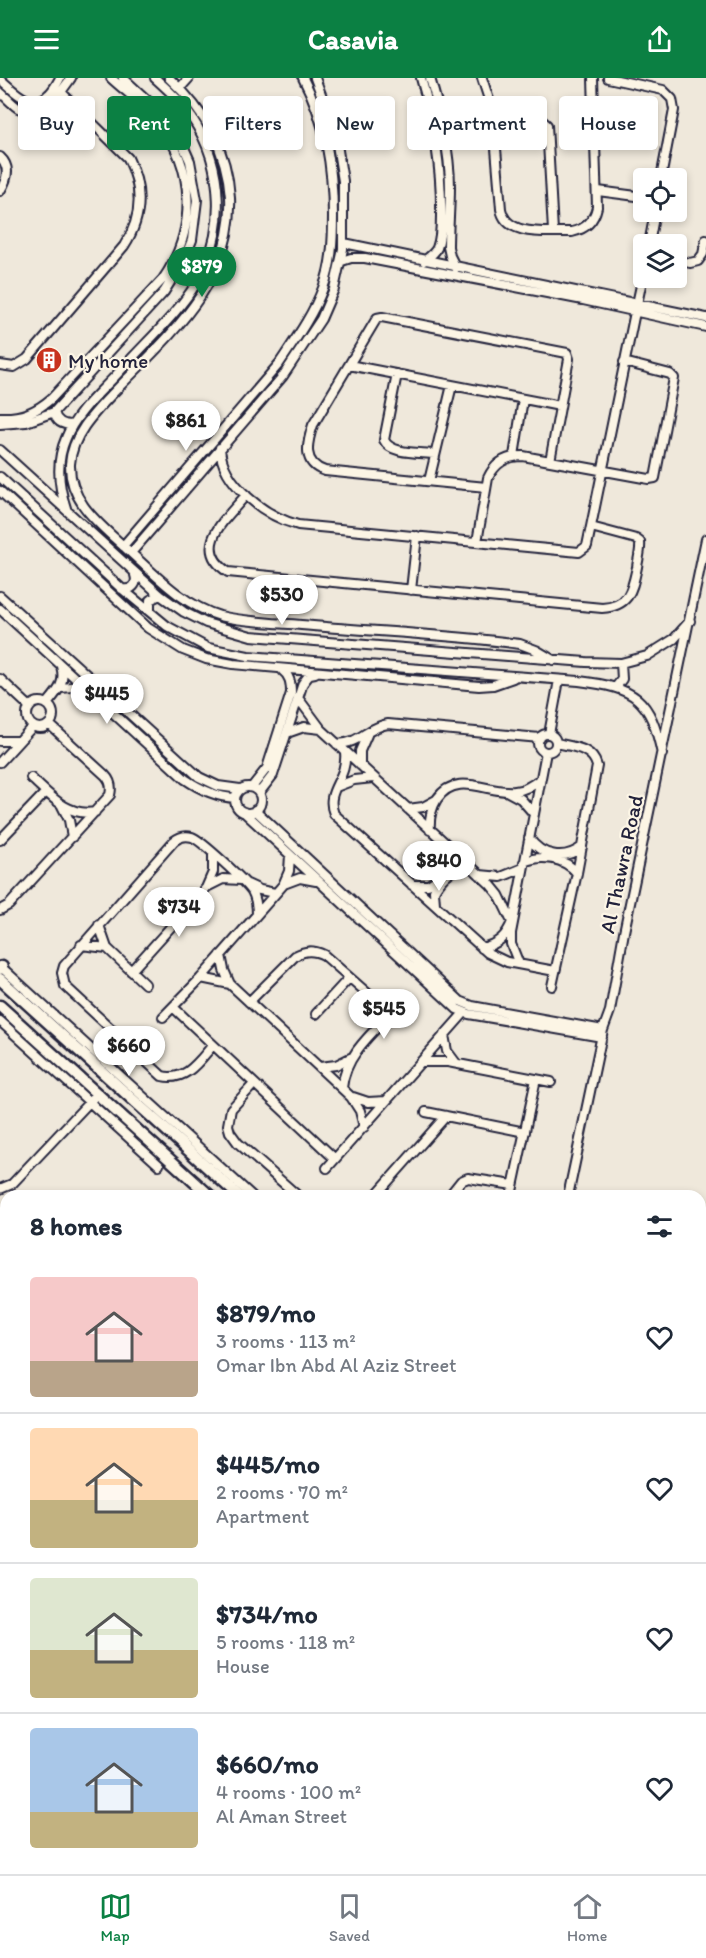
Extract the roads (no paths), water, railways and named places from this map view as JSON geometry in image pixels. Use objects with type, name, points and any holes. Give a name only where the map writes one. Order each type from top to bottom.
[{"type":"street","points":[[0,79],[23,99],[29,101],[43,99],[49,95],[60,78]]},
{"type":"street","points":[[0,92],[17,107],[33,111],[50,105],[71,78]]},
{"type":"street","points":[[111,78],[136,96]]},
{"type":"street","points":[[123,78],[139,96]]},
{"type":"street","points":[[155,78],[176,98],[193,119],[208,148],[214,167],[218,196],[213,244],[207,263],[187,297],[142,347],[100,400],[78,436],[71,456],[71,477],[82,505],[103,528],[186,600],[199,608],[221,616],[254,621],[512,643],[528,646],[553,660]]},
{"type":"street","points":[[180,88],[189,78]]},
{"type":"street","points":[[123,546],[268,377],[293,343],[315,306],[328,272],[333,236],[332,171],[325,133],[314,98],[303,78]]},
{"type":"street","points":[[131,553],[205,464],[283,376],[307,343],[331,298],[342,261],[344,243],[342,166],[335,132],[315,78]]},
{"type":"street","points":[[422,78],[435,138],[441,200],[440,236],[437,248],[432,256],[424,261]]},
{"type":"street","points":[[430,78],[442,126],[449,171],[448,247],[456,268]]},
{"type":"street","points":[[482,78],[488,96]]},
{"type":"street","points":[[496,150],[502,216],[506,222],[518,229],[572,232],[579,231],[589,224],[596,213],[598,190],[593,78]]},
{"type":"street","points":[[608,78],[631,80],[663,90],[672,99],[675,110],[663,168]]},
{"type":"street","points":[[66,510],[59,481],[59,467],[63,445],[72,425],[151,354],[196,303],[221,258],[229,221],[230,187],[226,170],[216,138],[202,114],[173,79]]},
{"type":"street","points":[[0,365],[14,367],[27,359],[124,246],[135,227],[139,209],[139,189],[135,171],[128,158],[62,92]]},
{"type":"street","points":[[314,98],[322,94]]},
{"type":"street","points":[[193,119],[202,114]]},
{"type":"street","points":[[547,125],[553,231]]},
{"type":"street","points":[[0,417],[28,414],[41,407],[163,279],[176,257],[184,236],[189,206],[184,170],[176,150]]},
{"type":"street","points":[[0,424],[26,422],[54,412],[164,292],[184,260],[192,240],[197,200],[190,161],[185,150]]},
{"type":"street","points":[[0,157],[7,169],[5,183],[0,191]]},
{"type":"street","points":[[598,190],[633,195]]},
{"type":"street","points":[[217,220],[229,221]]},
{"type":"street","points":[[687,262],[698,261],[703,254],[706,240]]},
{"type":"street","points":[[344,243],[636,308],[706,327]]},
{"type":"street","points":[[342,261],[351,258],[366,258],[636,308],[706,318]]},
{"type":"street","points":[[220,448],[224,467],[246,495],[275,517],[298,525],[579,552],[587,546],[640,288]]},
{"type":"street","points":[[187,297],[196,303]]},
{"type":"street","points":[[486,487],[325,471],[317,468],[311,461],[307,453],[313,425],[374,321],[380,317],[565,352],[569,357],[550,461]]},
{"type":"street","points":[[142,347],[151,354]]},
{"type":"street","points":[[477,542],[486,487],[492,470],[498,463],[514,456],[652,479],[657,473],[674,378],[670,374],[624,362]]},
{"type":"street","points":[[349,364],[560,406]]},
{"type":"street","points":[[397,374],[385,443],[394,449],[435,454]]},
{"type":"street","points":[[66,382],[74,390]]},
{"type":"street","points":[[429,481],[452,385]]},
{"type":"street","points":[[514,456],[523,399]]},
{"type":"street","points":[[243,405],[251,411]]},
{"type":"street","points":[[54,412],[58,421],[72,425]]},
{"type":"street","points":[[0,450],[135,575],[160,595],[184,612],[228,631],[251,636],[553,660],[621,663],[641,658],[664,647],[690,621]]},
{"type":"street","points":[[205,464],[224,467]]},
{"type":"street","points":[[0,477],[121,588],[167,626],[208,648],[248,656],[514,676],[616,687],[633,696],[647,708],[654,721],[662,754]]},
{"type":"street","points":[[0,491],[148,628],[165,640],[206,659],[315,673],[479,686],[494,685],[514,676]]},
{"type":"street","points":[[246,495],[216,531],[212,540],[213,558],[220,567],[228,572],[602,608],[615,606],[625,599],[632,588],[640,542],[591,527]]},
{"type":"street","points":[[411,590],[417,536]]},
{"type":"street","name":"Al Thawra Road","points":[[569,1190],[610,1011],[624,932],[706,539]]},
{"type":"street","points":[[121,588],[133,587],[136,583],[135,575]]},
{"type":"street","points":[[150,611],[150,600],[160,595]]},
{"type":"street","points":[[0,596],[199,777],[218,786],[256,790],[273,775],[297,698],[306,678],[315,673]]},
{"type":"street","points":[[0,610],[194,785],[222,797],[235,798]]},
{"type":"street","points":[[248,656],[248,666]]},
{"type":"street","points":[[616,687],[623,674],[621,663]]},
{"type":"street","points":[[47,704],[61,688],[63,673],[61,665]]},
{"type":"street","points":[[368,665],[368,676]]},
{"type":"street","points":[[244,812],[255,810],[261,802],[256,790],[267,768],[291,693],[289,678],[281,669]]},
{"type":"street","points":[[0,679],[30,706]]},
{"type":"street","points":[[549,734],[559,680]]},
{"type":"street","points":[[61,688],[84,686]]},
{"type":"street","points":[[297,698],[321,729],[500,895],[512,922],[508,932],[501,940],[482,948]]},
{"type":"street","points":[[38,702],[47,704],[53,711],[52,720],[41,728],[33,726],[27,715],[30,706],[38,702]]},
{"type":"street","points":[[0,910],[9,905],[110,795],[109,779],[49,724]]},
{"type":"street","points":[[337,744],[357,740],[375,728],[388,724],[540,738]]},
{"type":"street","points":[[0,762],[33,726]]},
{"type":"street","points":[[287,733],[303,727],[321,729]]},
{"type":"street","points":[[360,765],[360,751],[369,732]]},
{"type":"street","points":[[544,734],[549,734],[556,743],[554,749],[546,752],[539,748],[538,743],[544,734]]},
{"type":"street","points":[[0,741],[19,741]]},
{"type":"street","points":[[552,986],[577,873],[597,766],[593,757],[586,751],[556,743]]},
{"type":"street","points":[[345,752],[344,771],[331,798],[334,814],[482,948],[495,957],[555,971]]},
{"type":"street","points":[[519,964],[511,944],[512,922],[546,752]]},
{"type":"street","points":[[31,778],[61,805],[77,813],[95,812]]},
{"type":"street","points":[[335,788],[354,780],[374,778]]},
{"type":"street","points":[[504,791],[523,789],[540,779]]},
{"type":"street","points":[[430,830],[430,814],[437,799],[456,784],[465,783],[504,791],[521,800],[534,814]]},
{"type":"street","points":[[240,789],[235,798],[237,807],[450,1004],[464,1013],[603,1034]]},
{"type":"street","points":[[0,840],[46,792]]},
{"type":"street","points":[[408,809],[423,807],[437,799]]},
{"type":"street","points":[[61,805],[69,820],[72,837]]},
{"type":"street","points":[[255,810],[460,1000],[472,1006],[603,1034]]},
{"type":"street","points":[[213,1045],[183,1076],[175,1078],[162,1076],[65,986],[64,966],[179,837],[192,837],[244,881],[260,890],[275,893]]},
{"type":"street","points":[[529,838],[544,852],[561,856],[582,847]]},
{"type":"street","points":[[412,885],[428,885],[446,868],[449,858],[448,846]]},
{"type":"street","points":[[131,971],[206,888],[213,872],[213,855]]},
{"type":"street","points":[[163,1017],[201,978],[283,885],[289,871],[290,855]]},
{"type":"street","points":[[478,875],[501,877],[538,858],[561,861],[577,873]]},
{"type":"street","points":[[435,905],[433,896],[436,886],[454,869],[469,866]]},
{"type":"street","points":[[283,885],[300,878],[318,882]]},
{"type":"street","points":[[206,888],[223,879],[244,881]]},
{"type":"street","points":[[244,881],[255,897],[257,914]]},
{"type":"street","points":[[99,925],[107,948],[145,984]]},
{"type":"street","points":[[81,945],[107,948]]},
{"type":"street","points":[[249,1002],[295,956],[312,951],[324,955],[391,1014]]},
{"type":"street","points":[[221,955],[230,984],[351,1097],[360,1111],[364,1127]]},
{"type":"street","points":[[0,970],[28,1005],[245,1190]]},
{"type":"street","points":[[0,970],[161,1118],[233,1190]]},
{"type":"street","points":[[201,978],[230,984]]},
{"type":"street","points":[[316,1014],[350,978]]},
{"type":"street","points":[[15,1019],[28,1005]]},
{"type":"street","points":[[342,1088],[344,1072],[350,1058],[399,1005]]},
{"type":"street","points":[[0,1006],[159,1165]]},
{"type":"street","points":[[173,1007],[335,1159]]},
{"type":"street","points":[[327,1168],[464,1013]]},
{"type":"street","points":[[0,1021],[203,1190]]},
{"type":"street","points":[[444,1035],[447,1051],[457,1064]]},
{"type":"street","points":[[320,1067],[336,1065],[350,1058]]},
{"type":"street","points":[[421,1062],[439,1060],[551,1082]]},
{"type":"street","points":[[512,1190],[536,1079]]},
{"type":"street","points":[[254,1084],[231,1109],[228,1125],[230,1132],[238,1143],[291,1190]]},
{"type":"street","points":[[351,1097],[368,1102],[386,1101]]},
{"type":"street","points":[[0,1189],[12,1184],[93,1098]]},
{"type":"street","points":[[426,1112],[525,1132]]},
{"type":"street","points":[[380,1190],[446,1116]]},
{"type":"street","points":[[453,1190],[461,1181],[468,1178],[513,1185]]},
{"type":"place","name":"My home","points":[[49,360]]}]
